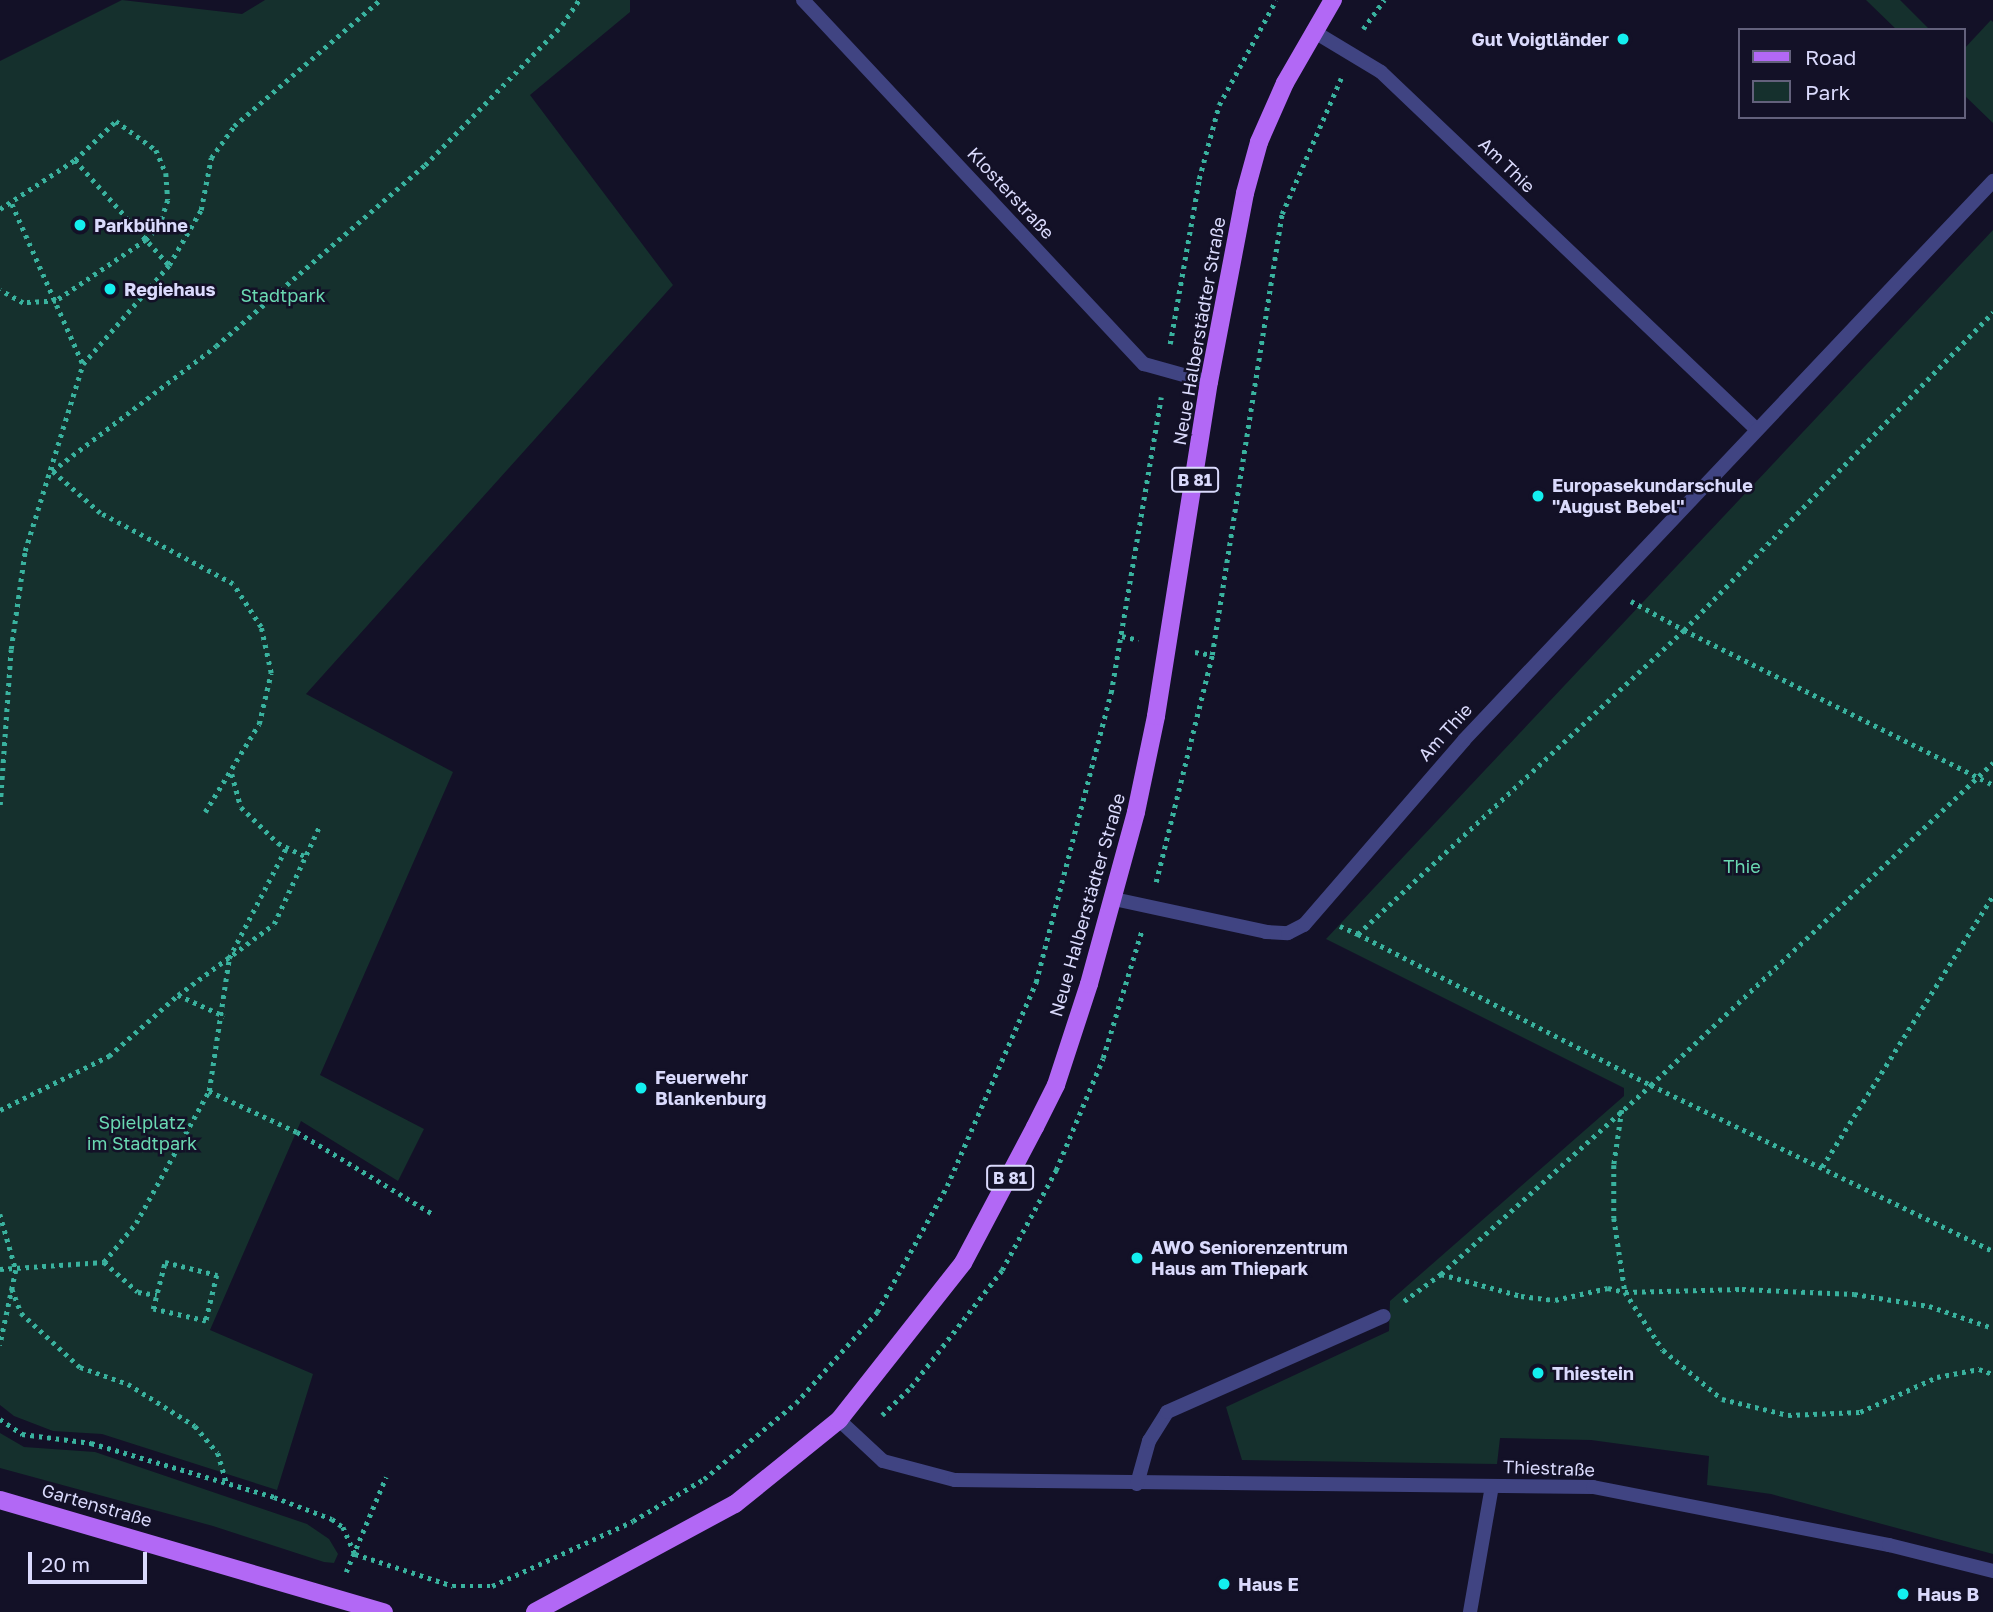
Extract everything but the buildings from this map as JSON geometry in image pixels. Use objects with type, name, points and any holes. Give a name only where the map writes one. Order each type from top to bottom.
[{"type":"main road","name":"Neue Halberstädter Straße","points":[[534,1612],[735,1504],[839,1420],[918,1325],[963,1263],[999,1201],[1056,1085],[1114,899],[1156,716],[1233,247],[1258,146],[1313,31],[1333,0]]},
{"type":"main road","name":"Gartenstraße","points":[[0,1500],[334,1595],[384,1612]]},
{"type":"street","name":"Klosterstraße","points":[[803,0],[1144,363],[1209,382]]},
{"type":"street","name":"Am Thie","points":[[1313,31],[1381,72],[1755,428]]},
{"type":"street","name":"Am Thie","points":[[1114,899],[1266,932],[1288,933],[1313,913],[1464,740],[1607,586],[1993,181]]},
{"type":"street","points":[[1138,1484],[1149,1441],[1167,1412],[1384,1316]]},
{"type":"street","name":"Thiestraße","points":[[839,1420],[883,1461],[955,1480],[1594,1487],[1889,1545],[1993,1571]]},
{"type":"street","points":[[1471,1612],[1492,1486]]},
{"type":"path","points":[[0,804],[11,649],[25,551],[83,364],[169,265],[201,210],[211,158],[234,126],[380,0]]},
{"type":"path","points":[[52,471],[216,346],[425,165],[562,24],[579,0]]},
{"type":"path","points":[[0,1419],[22,1434],[91,1443],[332,1519],[343,1527],[355,1554],[453,1586],[492,1586],[523,1575],[632,1521],[704,1479],[796,1403],[877,1312],[947,1186],[1036,982],[1111,693],[1199,180],[1219,105],[1276,0]]},
{"type":"path","points":[[0,209],[12,204],[75,160],[116,121],[156,150],[166,173],[169,200],[160,225],[146,240],[56,301],[23,303],[0,290]]},
{"type":"path","points":[[75,160],[169,265]]},
{"type":"path","points":[[12,204],[83,364]]},
{"type":"path","points":[[1358,934],[1684,631],[1993,313]]},
{"type":"path","points":[[52,471],[100,513],[233,584],[261,627],[271,673],[259,724],[205,812]]},
{"type":"path","points":[[1607,586],[1684,631],[1993,785]]},
{"type":"path","points":[[1384,1316],[1441,1274],[1651,1085],[1974,776],[1993,762]]},
{"type":"path","points":[[231,773],[241,807],[286,848],[305,856]]},
{"type":"path","points":[[0,1110],[108,1056],[178,995],[274,924],[320,825]]},
{"type":"path","points":[[104,1262],[142,1213],[209,1091],[224,1016],[229,958],[286,848]]},
{"type":"path","points":[[1822,1167],[1993,895]]},
{"type":"path","points":[[1313,913],[1651,1085],[1993,1251]]},
{"type":"path","points":[[178,995],[224,1016]]},
{"type":"path","points":[[209,1091],[297,1132],[433,1214]]},
{"type":"path","points":[[1622,1109],[1614,1164],[1614,1218],[1625,1292],[1663,1350],[1722,1399],[1788,1415],[1860,1412],[1937,1377],[1979,1369],[1993,1374]]},
{"type":"path","points":[[0,1214],[16,1270],[0,1345]]},
{"type":"path","points":[[0,1269],[104,1262],[138,1292],[157,1294]]},
{"type":"path","points":[[165,1262],[217,1275],[206,1321],[153,1309],[157,1294],[165,1262]]},
{"type":"path","points":[[1441,1274],[1521,1296],[1555,1300],[1608,1288],[1625,1292],[1742,1289],[1854,1294],[1929,1306],[1993,1328]]},
{"type":"path","points":[[12,1289],[21,1313],[79,1367],[128,1384],[195,1426],[218,1453],[227,1484]]},
{"type":"path","points":[[334,1595],[355,1554],[386,1477]]},
{"type":"green space","name":"Stadtpark","points":[[122,0],[242,14],[265,0],[630,0],[630,12],[530,95],[673,285],[306,694],[453,772],[320,1075],[424,1129],[398,1181],[301,1121],[210,1330],[313,1374],[277,1490],[102,1434],[53,1431],[14,1416],[0,1405],[0,61]]},
{"type":"green space","points":[[1866,0],[1900,0],[1928,28],[1895,28]]},
{"type":"green space","points":[[1991,20],[1993,22],[1993,123],[1965,96],[1965,48]]},
{"type":"green space","name":"Thie","points":[[1993,230],[1993,1554],[1771,1494],[1707,1485],[1709,1456],[1591,1440],[1500,1438],[1497,1464],[1242,1460],[1226,1407],[1389,1331],[1390,1301],[1624,1096],[1624,1088],[1326,939]]},
{"type":"green space","points":[[0,1433],[24,1447],[95,1452],[307,1524],[329,1539],[338,1554],[334,1563],[324,1562],[213,1526],[0,1468]]},
{"type":"place","name":"Gut Voigtländer","points":[[1623,39]]},
{"type":"place","name":"Parkbühne","points":[[80,225]]},
{"type":"place","name":"Regiehaus","points":[[110,289]]},
{"type":"place","name":"Europasekundarschule \"August Bebel\"","points":[[1538,496]]},
{"type":"place","name":"Feuerwehr Blankenburg","points":[[641,1088]]},
{"type":"place","name":"AWO Seniorenzentrum Haus am Thiepark","points":[[1137,1258]]},
{"type":"place","name":"Thiestein","points":[[1538,1373]]},
{"type":"place","name":"Haus E","points":[[1224,1584]]},
{"type":"place","name":"Haus B","points":[[1903,1594]]},
{"type":"park label","name":"Spielplatz im Stadtpark","points":[[142,1133]]}]
